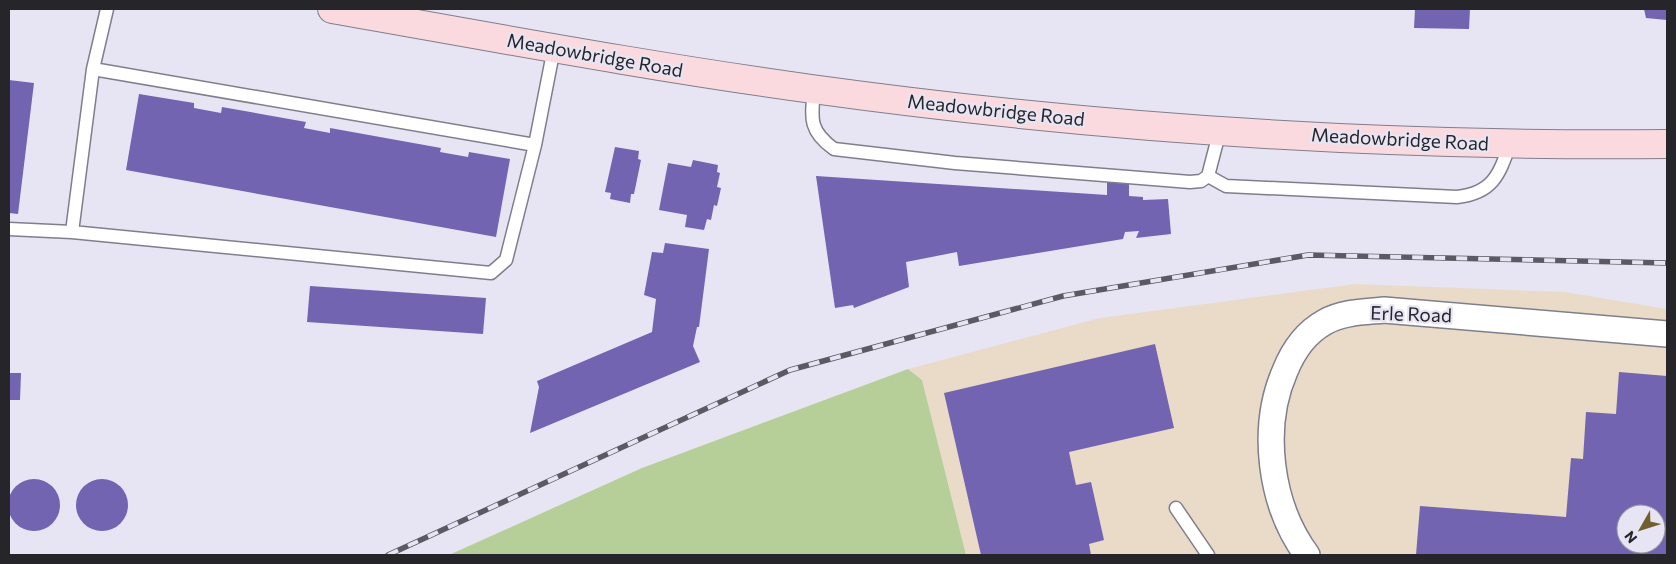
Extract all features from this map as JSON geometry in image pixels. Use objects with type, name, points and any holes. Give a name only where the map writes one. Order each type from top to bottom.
[{"type":"main road","name":"Meadowbridge Road","points":[[332,9],[662,68],[814,90],[1040,116],[1365,139],[1510,144],[1667,144]]},
{"type":"street","name":"Erle Road","points":[[1308,555],[1287,517],[1278,489],[1271,450],[1272,418],[1278,386],[1293,353],[1306,335],[1324,322],[1344,314],[1384,310],[1667,334]]},
{"type":"lane","points":[[72,232],[93,69],[107,9]]},
{"type":"lane","points":[[9,229],[72,232],[491,273],[506,260],[535,144],[554,48]]},
{"type":"lane","points":[[93,69],[535,144]]},
{"type":"lane","points":[[814,90],[813,126],[820,139],[834,149],[955,163],[1111,174],[1190,182],[1201,181],[1208,176],[1220,130]]},
{"type":"lane","points":[[1208,176],[1220,184],[1232,187],[1457,197],[1474,195],[1489,185],[1500,172],[1510,144]]},
{"type":"lane","points":[[1176,508],[1208,555]]},
{"type":"shaded area","points":[[1355,284],[1565,292],[1667,309],[1667,555],[966,555],[922,380],[908,369],[1100,318]]},
{"type":"green space","points":[[908,369],[922,380],[966,555],[449,555],[642,468]]},
{"type":"building","points":[[1415,9],[1470,9],[1469,29],[1414,28]]},
{"type":"building","points":[[1644,9],[1667,9],[1667,20],[1646,18]]},
{"type":"building","points":[[9,80],[34,83],[18,214],[9,213]]},
{"type":"building","points":[[139,94],[194,103],[194,108],[221,113],[222,107],[306,122],[304,128],[330,133],[330,128],[441,148],[440,152],[468,157],[469,152],[510,159],[496,237],[126,170]]},
{"type":"building","points":[[615,147],[639,151],[638,159],[641,160],[634,194],[631,194],[630,203],[610,199],[611,193],[605,192]]},
{"type":"building","points":[[693,160],[718,165],[717,172],[720,173],[717,187],[721,188],[717,206],[714,205],[711,220],[707,219],[704,230],[685,227],[687,215],[659,210],[668,163],[691,167]]},
{"type":"building","points":[[816,176],[1107,195],[1107,178],[1129,180],[1129,196],[1143,197],[1143,200],[1168,199],[1171,234],[1136,238],[1139,231],[1125,232],[1123,239],[959,266],[957,252],[906,262],[909,287],[854,308],[853,305],[835,308]]},
{"type":"building","points":[[665,243],[709,249],[699,327],[697,327],[693,346],[700,362],[530,433],[539,387],[537,381],[652,332],[656,299],[644,295],[652,252],[663,253]]},
{"type":"building","points":[[310,286],[486,298],[483,334],[307,322]]},
{"type":"building","points":[[1155,344],[1174,428],[1069,452],[1076,485],[1091,482],[1104,540],[1089,544],[1091,555],[981,555],[944,393]]},
{"type":"building","points":[[1619,372],[1667,376],[1667,555],[1416,555],[1420,506],[1566,517],[1571,458],[1583,459],[1586,412],[1616,414]]},
{"type":"building","points":[[9,373],[21,373],[20,400],[9,400]]},
{"type":"building","points":[[34,479],[44,481],[52,487],[58,495],[60,505],[58,515],[52,523],[44,529],[34,531],[24,529],[16,523],[10,515],[8,505],[10,495],[16,487],[24,481]]},
{"type":"building","points":[[102,479],[112,481],[120,487],[126,495],[128,505],[126,515],[120,523],[112,529],[102,531],[92,529],[84,523],[78,515],[76,505],[78,495],[84,487],[92,481]]},
{"type":"railway","points":[[388,555],[790,370],[1063,296],[1308,255],[1667,263]]}]
